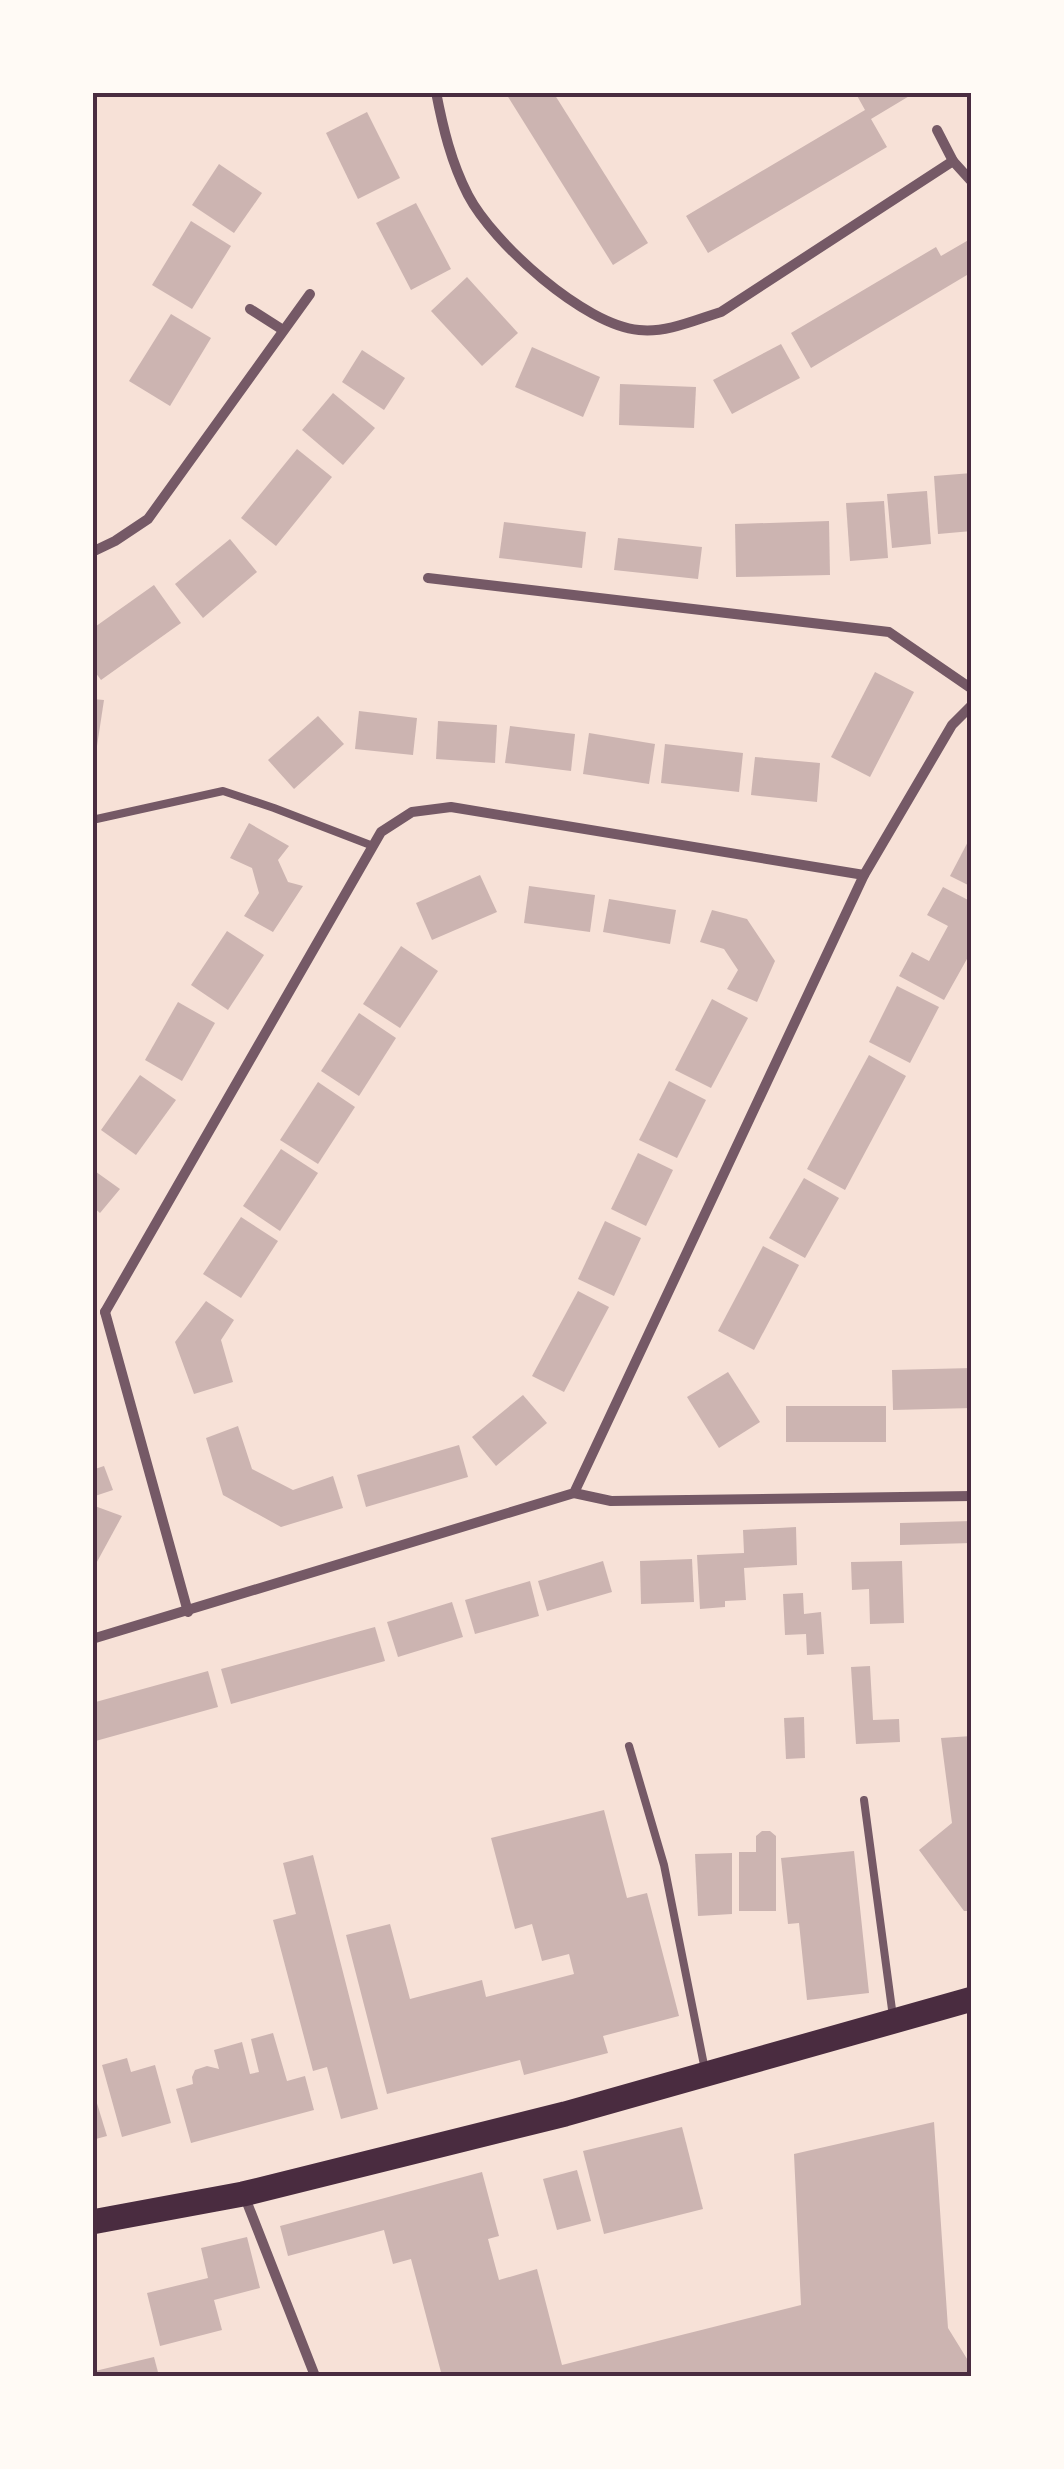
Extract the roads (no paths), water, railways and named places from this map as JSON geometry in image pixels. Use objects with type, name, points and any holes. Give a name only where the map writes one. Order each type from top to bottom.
[{"type":"main road","points":[[92,2222],[244,2194],[565,2114],[972,1999]]},
{"type":"street","points":[[436,92],[444,135],[457,171],[487,224],[531,269],[588,311],[620,327],[644,331],[679,326],[721,312],[953,161]]},
{"type":"street","points":[[937,130],[953,161],[972,182]]},
{"type":"street","points":[[92,552],[148,519],[310,294]]},
{"type":"street","points":[[250,308],[283,330]]},
{"type":"street","points":[[428,578],[889,632],[972,690]]},
{"type":"street","points":[[574,1493],[864,876],[952,725],[972,705]]},
{"type":"street","points":[[188,1612],[105,1312],[381,832],[412,812],[451,808],[864,876]]},
{"type":"street","points":[[92,1306],[105,1312]]},
{"type":"street","points":[[92,1639],[574,1493],[612,1501],[972,1496]]},
{"type":"street","points":[[244,2194],[315,2376]]},
{"type":"lane","points":[[92,820],[222,791],[373,846]]},
{"type":"lane","points":[[629,1746],[664,1865],[706,2074]]},
{"type":"lane","points":[[864,1800],[894,2021]]}]
